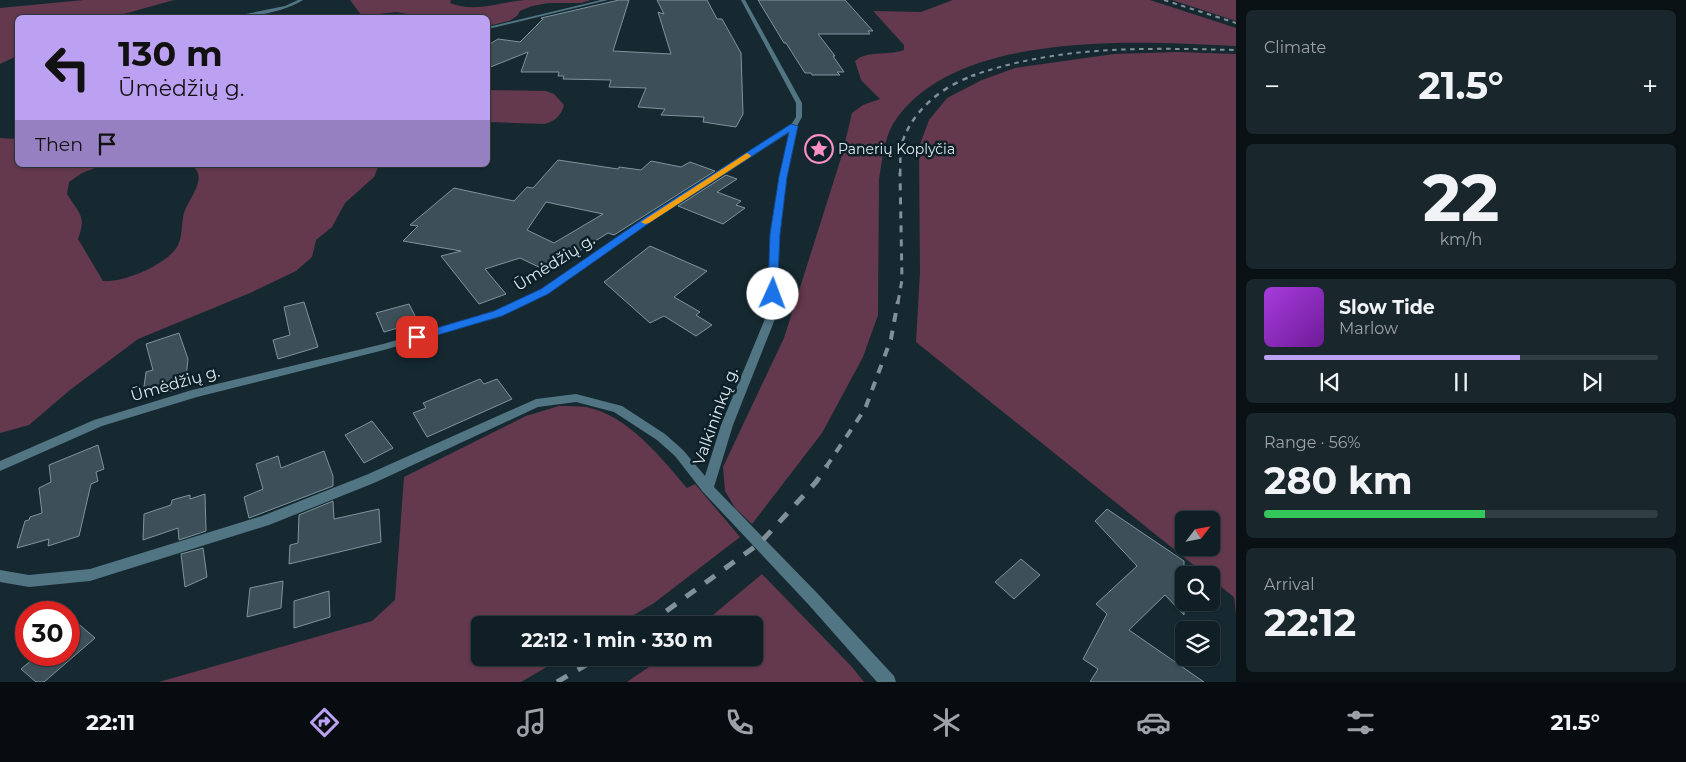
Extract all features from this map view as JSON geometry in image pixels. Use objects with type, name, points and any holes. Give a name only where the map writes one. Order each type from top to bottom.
[{"type":"street","points":[[244,15],[286,7],[301,0]]},
{"type":"street","points":[[490,28],[560,13],[606,0]]},
{"type":"street","points":[[743,0],[798,103],[799,118],[794,126]]},
{"type":"street","name":"Ūmėdžių g.","points":[[0,466],[98,423],[196,393],[384,347],[498,314],[544,292],[649,219],[794,126]]},
{"type":"street","name":"Valkininkų g.","points":[[794,126],[783,177],[775,234],[772,314],[727,425],[707,488],[813,599],[888,682]]},
{"type":"street","points":[[0,576],[29,581],[90,575],[264,521],[370,479],[536,403],[576,398],[618,409],[661,437],[678,453],[707,488]]},
{"type":"shaded area","points":[[84,0],[174,0],[120,15],[15,15],[15,57],[0,64],[0,8]]},
{"type":"shaded area","points":[[350,0],[451,0],[450,3],[460,6],[478,7],[525,0],[591,0],[581,3],[549,3],[532,6],[520,11],[517,16],[509,21],[490,26],[490,15],[414,15],[396,12],[361,15]]},
{"type":"shaded area","points":[[953,0],[1150,0],[1236,28],[1236,46],[1100,43],[1050,48],[1002,56],[958,71],[921,93],[893,124],[887,137],[879,179],[878,315],[863,357],[822,433],[752,524],[735,508],[725,491],[723,467],[784,338],[842,155],[852,113],[863,105],[880,99],[861,80],[855,61],[865,55],[904,50],[904,45],[874,11],[921,12]]},
{"type":"shaded area","points":[[1172,0],[1236,0],[1236,21]]},
{"type":"shaded area","points":[[1178,52],[1236,54],[1236,614],[1234,597],[1220,586],[1220,566],[1195,566],[1182,556],[1220,556],[1220,511],[1175,511],[1175,550],[916,342],[920,272],[919,147],[929,120],[947,98],[982,80],[1015,68],[1114,54]]},
{"type":"shaded area","points":[[490,90],[546,91],[554,94],[564,105],[558,117],[545,124],[490,122]]},
{"type":"shaded area","points":[[0,138],[15,139],[15,167],[98,167],[82,173],[69,182],[67,194],[82,219],[78,239],[103,281],[121,279],[143,272],[164,260],[177,247],[184,213],[198,182],[196,170],[193,167],[378,167],[374,177],[345,203],[332,227],[316,240],[312,257],[296,271],[250,293],[138,339],[70,390],[29,425],[0,433]]},
{"type":"shaded area","points":[[559,406],[576,406],[586,407],[616,419],[630,428],[655,451],[687,488],[695,484],[740,537],[654,603],[632,616],[471,616],[471,666],[548,666],[521,682],[159,682],[372,621],[395,600],[404,477],[526,416]]},
{"type":"shaded area","points":[[762,574],[852,667],[864,682],[627,682],[650,666],[763,666],[763,616],[712,616]]},
{"type":"building","points":[[619,0],[629,0],[613,51],[671,54],[658,12],[664,14],[657,0],[707,0],[717,19],[722,19],[741,53],[743,114],[736,127],[703,122],[704,117],[661,115],[665,109],[638,107],[646,88],[609,87],[611,80],[563,79],[564,76],[558,76],[559,72],[521,72],[528,52],[490,67],[490,44],[498,39],[520,42],[543,19],[541,18]]},
{"type":"building","points":[[758,0],[845,0],[873,31],[868,31],[870,34],[818,34],[835,56],[833,56],[844,72],[837,72],[840,75],[812,75],[811,73],[805,73]]},
{"type":"building","points":[[558,160],[618,169],[619,167],[641,170],[651,161],[681,167],[690,162],[715,171],[614,235],[608,233],[547,271],[520,258],[485,269],[506,294],[479,304],[441,256],[461,251],[403,241],[418,226],[410,225],[454,188],[514,201],[527,187],[533,188]],"holes":[[[546,202],[603,214],[554,243],[527,230]]]},
{"type":"building","points":[[726,175],[737,179],[717,192],[741,201],[736,205],[745,208],[723,224],[678,206]]},
{"type":"building","points":[[650,246],[707,271],[674,297],[700,312],[696,315],[712,325],[696,336],[664,316],[650,323],[604,282]]},
{"type":"building","points":[[304,302],[318,347],[278,359],[273,340],[290,335],[284,307]]},
{"type":"building","points":[[409,304],[418,322],[384,332],[376,313]]},
{"type":"building","points":[[179,333],[188,359],[185,388],[163,393],[163,389],[143,394],[146,372],[153,370],[146,344]]},
{"type":"building","points":[[480,379],[484,384],[497,379],[512,399],[427,437],[413,413],[426,408],[423,403]]},
{"type":"building","points":[[372,421],[393,448],[364,463],[345,435]]},
{"type":"building","points":[[98,445],[104,469],[96,472],[98,481],[91,484],[79,536],[48,546],[49,539],[17,548],[25,521],[42,513],[39,488],[51,482],[49,465]]},
{"type":"building","points":[[324,451],[333,476],[333,486],[249,518],[244,497],[263,489],[256,464],[278,456],[281,468]]},
{"type":"building","points":[[205,494],[206,531],[179,540],[178,528],[143,540],[144,514],[171,505],[172,500],[190,495],[190,499]]},
{"type":"building","points":[[333,501],[334,519],[379,509],[381,542],[289,564],[290,545],[298,543],[299,515]]},
{"type":"building","points":[[1107,509],[1184,561],[1184,566],[1175,566],[1175,606],[1165,595],[1129,630],[1175,662],[1175,666],[1181,666],[1204,682],[1090,682],[1098,669],[1083,659],[1107,614],[1096,604],[1137,566],[1095,521]]},
{"type":"building","points":[[203,548],[207,577],[185,587],[181,554]]},
{"type":"building","points":[[1021,559],[1040,575],[1014,599],[995,582]]},
{"type":"building","points":[[283,581],[281,608],[247,617],[250,588]]},
{"type":"building","points":[[329,591],[330,617],[294,628],[294,601]]},
{"type":"building","points":[[80,625],[95,638],[80,651]]},
{"type":"building","points":[[25,666],[63,666],[44,682],[36,682],[21,669]]},
{"type":"railway","points":[[1164,0],[1236,23]]},
{"type":"railway","points":[[971,76],[1004,66],[1069,54],[1135,49],[1236,50]]},
{"type":"railway","points":[[900,174],[902,144],[908,128],[915,118],[941,92],[975,75]]},
{"type":"railway","points":[[898,302],[902,280],[900,174]]},
{"type":"railway","points":[[826,467],[865,409],[891,339],[898,301]]},
{"type":"railway","points":[[659,616],[760,543],[816,482],[827,466]]},
{"type":"railway","points":[[557,682],[584,666]]},
{"type":"slow traffic","points":[[645,222],[747,156]]},
{"type":"place","name":"Panerių Koplyčia","points":[[819,149]]},
{"type":"route","points":[[417,337],[498,314],[544,292],[649,219],[794,126],[783,177],[775,234],[773,294]]}]
